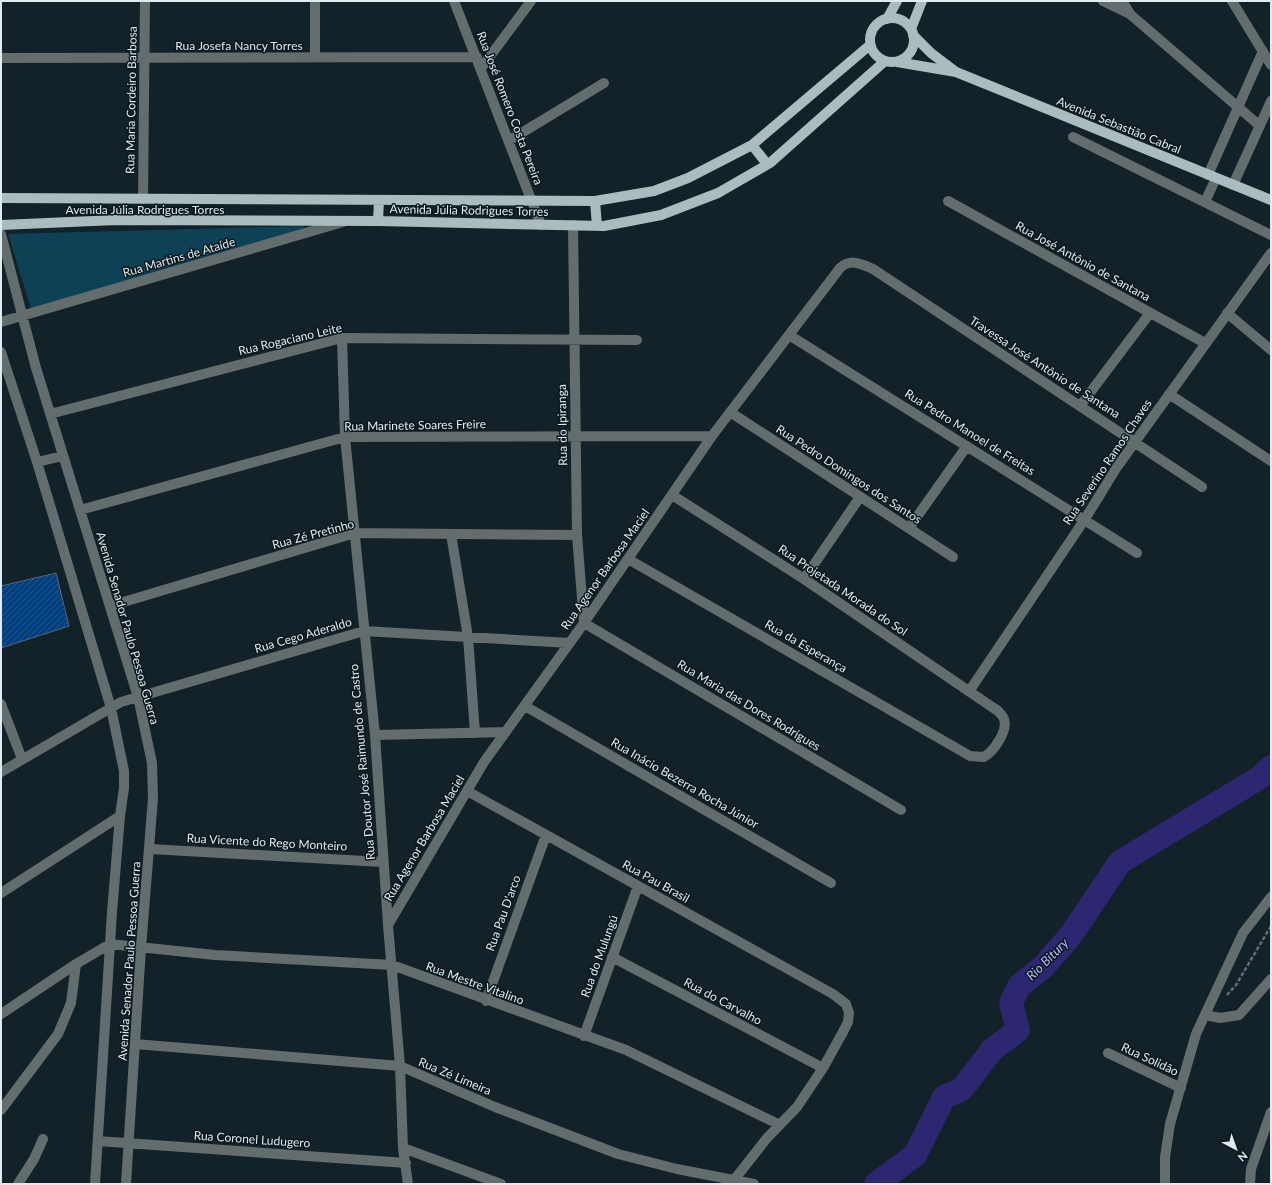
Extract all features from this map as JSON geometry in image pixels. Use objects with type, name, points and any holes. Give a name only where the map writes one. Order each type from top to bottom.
[{"type":"main road","points":[[897,1],[887,19],[875,26],[872,32],[870,45],[876,55],[885,61],[897,62],[908,55],[914,42],[912,32],[922,1]]},
{"type":"main road","points":[[887,19],[900,20],[912,32]]},
{"type":"main road","name":"Avenida Sebastião Cabral","points":[[912,32],[930,53],[956,72]]},
{"type":"main road","name":"Avenida Júlia Rodrigues Torres","points":[[1,198],[594,201],[654,191],[688,178],[752,144],[870,45]]},
{"type":"main road","name":"Avenida Júlia Rodrigues Torres","points":[[1,225],[116,220],[378,221],[597,226],[662,216],[718,193],[767,164],[885,61]]},
{"type":"main road","name":"Avenida Sebastião Cabral","points":[[897,62],[956,72],[1271,200]]},
{"type":"main road","points":[[752,144],[767,164]]},
{"type":"main road","points":[[378,221],[380,200]]},
{"type":"main road","points":[[594,201],[597,226]]},
{"type":"street","name":"Rua Maria Cordeiro Barbosa","points":[[143,199],[145,1]]},
{"type":"street","points":[[314,1],[315,57]]},
{"type":"street","name":"Rua José Romero Costa Pereira","points":[[454,1],[482,67],[531,200],[542,225]]},
{"type":"street","points":[[482,67],[531,1]]},
{"type":"street","points":[[1103,1],[1132,15]]},
{"type":"street","points":[[1122,1],[1132,15],[1260,126]]},
{"type":"street","points":[[1232,1],[1271,65]]},
{"type":"street","points":[[1205,202],[1212,177],[1238,108],[1262,51]]},
{"type":"street","name":"Rua Josefa Nancy Torres","points":[[1,58],[477,57]]},
{"type":"street","points":[[510,140],[604,83]]},
{"type":"street","points":[[1233,185],[1271,101]]},
{"type":"street","points":[[1074,137],[1271,235]]},
{"type":"street","name":"Rua José Antônio de Santana","points":[[948,201],[1205,343]]},
{"type":"street","name":"Rua Martins de Ataíde","points":[[1,322],[23,317],[343,222]]},
{"type":"street","name":"Rua do Ipiranga","points":[[573,225],[577,535],[584,623]]},
{"type":"street","name":"Avenida Senador Paulo Pessoa Guerra","points":[[1,234],[50,414],[138,697],[152,763],[154,798],[141,948],[126,1184]]},
{"type":"street","name":"Rua Severino Ramos Chaves","points":[[970,690],[1135,442],[1271,252]]},
{"type":"street","name":"Rua Agenor Barbosa Maciel","points":[[388,925],[484,762],[584,623],[712,436],[840,268],[846,263],[852,262],[873,269]]},
{"type":"street","name":"Travessa José Antônio de Santana","points":[[873,269],[1202,487]]},
{"type":"street","points":[[1080,406],[1150,313]]},
{"type":"street","points":[[1227,313],[1271,350]]},
{"type":"street","name":"Rua Pedro Manoel de Freitas","points":[[789,335],[1085,519],[1137,553]]},
{"type":"street","name":"Rua Rogaciano Leite","points":[[50,414],[342,338],[637,340]]},
{"type":"street","name":"Rua Doutor José Raimundo de Castro","points":[[342,338],[345,437],[375,735],[383,862],[400,1066],[403,1148],[408,1184]]},
{"type":"street","name":"Avenida Senador Paulo Pessoa Guerra","points":[[1,352],[37,462],[111,708],[124,771],[124,788],[120,816],[110,944],[95,1184]]},
{"type":"street","points":[[1169,394],[1271,461]]},
{"type":"street","name":"Rua Pedro Domingos dos Santos","points":[[730,412],[953,557]]},
{"type":"street","name":"Rua Marinete Soares Freire","points":[[80,510],[345,437],[712,436]]},
{"type":"street","points":[[909,528],[967,446]]},
{"type":"street","points":[[37,462],[63,456]]},
{"type":"street","name":"Rua Projetada Morada do Sol","points":[[672,495],[804,579],[970,690],[998,711]]},
{"type":"street","points":[[804,579],[860,497]]},
{"type":"street","name":"Rua Zé Pretinho","points":[[110,606],[355,533],[577,535]]},
{"type":"street","points":[[451,534],[468,637],[475,733]]},
{"type":"street","name":"Rua da Esperança","points":[[628,559],[970,756],[984,757],[994,749],[1005,727],[1004,718],[998,711]]},
{"type":"street","name":"Rua Maria das Dores Rodrigues","points":[[584,623],[901,810]]},
{"type":"street","name":"Rua Cego Aderaldo","points":[[4,768],[121,702],[364,631],[570,643]]},
{"type":"street","points":[[1,704],[22,759]]},
{"type":"street","name":"Rua Inácio Bezerra Rocha Júnior","points":[[525,706],[831,883]]},
{"type":"street","points":[[375,735],[506,732]]},
{"type":"street","name":"Rua Pau Brasil","points":[[467,791],[833,994],[846,1004],[849,1013],[848,1022],[823,1068],[797,1107],[767,1138],[734,1180]]},
{"type":"street","points":[[1,893],[120,816]]},
{"type":"street","name":"Rua Pau D'arco","points":[[486,1001],[546,834]]},
{"type":"street","name":"Rua Vicente do Rego Monteiro","points":[[150,849],[383,862]]},
{"type":"street","name":"Rua do Mulungú","points":[[584,1036],[638,886]]},
{"type":"street","points":[[1165,1184],[1165,1157],[1170,1124],[1196,1034],[1243,933],[1271,897]]},
{"type":"street","points":[[1,1014],[76,964],[110,944]]},
{"type":"street","name":"Rua Mestre Vitalino","points":[[110,944],[215,955],[392,966],[626,1050],[780,1125]]},
{"type":"street","name":"Rua do Carvalho","points":[[612,958],[823,1068]]},
{"type":"street","points":[[1,1110],[58,1034],[71,1003],[76,964]]},
{"type":"street","points":[[1210,1016],[1220,1018],[1239,1015],[1271,979]]},
{"type":"street","name":"Rua Zé Limeira","points":[[135,1044],[400,1066],[495,1107],[589,1144],[644,1161],[754,1184]]},
{"type":"street","name":"Rua Solidão","points":[[1108,1053],[1181,1088]]},
{"type":"street","points":[[1250,1184],[1251,1169],[1271,1112]]},
{"type":"street","points":[[18,1184],[34,1159],[43,1139]]},
{"type":"street","name":"Rua Coronel Ludugero","points":[[98,1141],[406,1163]]},
{"type":"street","points":[[403,1148],[501,1184]]},
{"type":"path","points":[[1223,1001],[1236,985],[1271,926]]},
{"type":"shaded area","points":[[303,226],[305,231],[31,309],[8,234]]},
{"type":"building","points":[[56,573],[69,626],[1,648],[1,586]]},
{"type":"waterway","name":"Rio Bitury","points":[[876,1184],[915,1155],[944,1097],[962,1089],[992,1050],[1018,1030],[1011,1003],[1019,986],[1043,967],[1071,935],[1120,862],[1259,778],[1271,767]]}]
